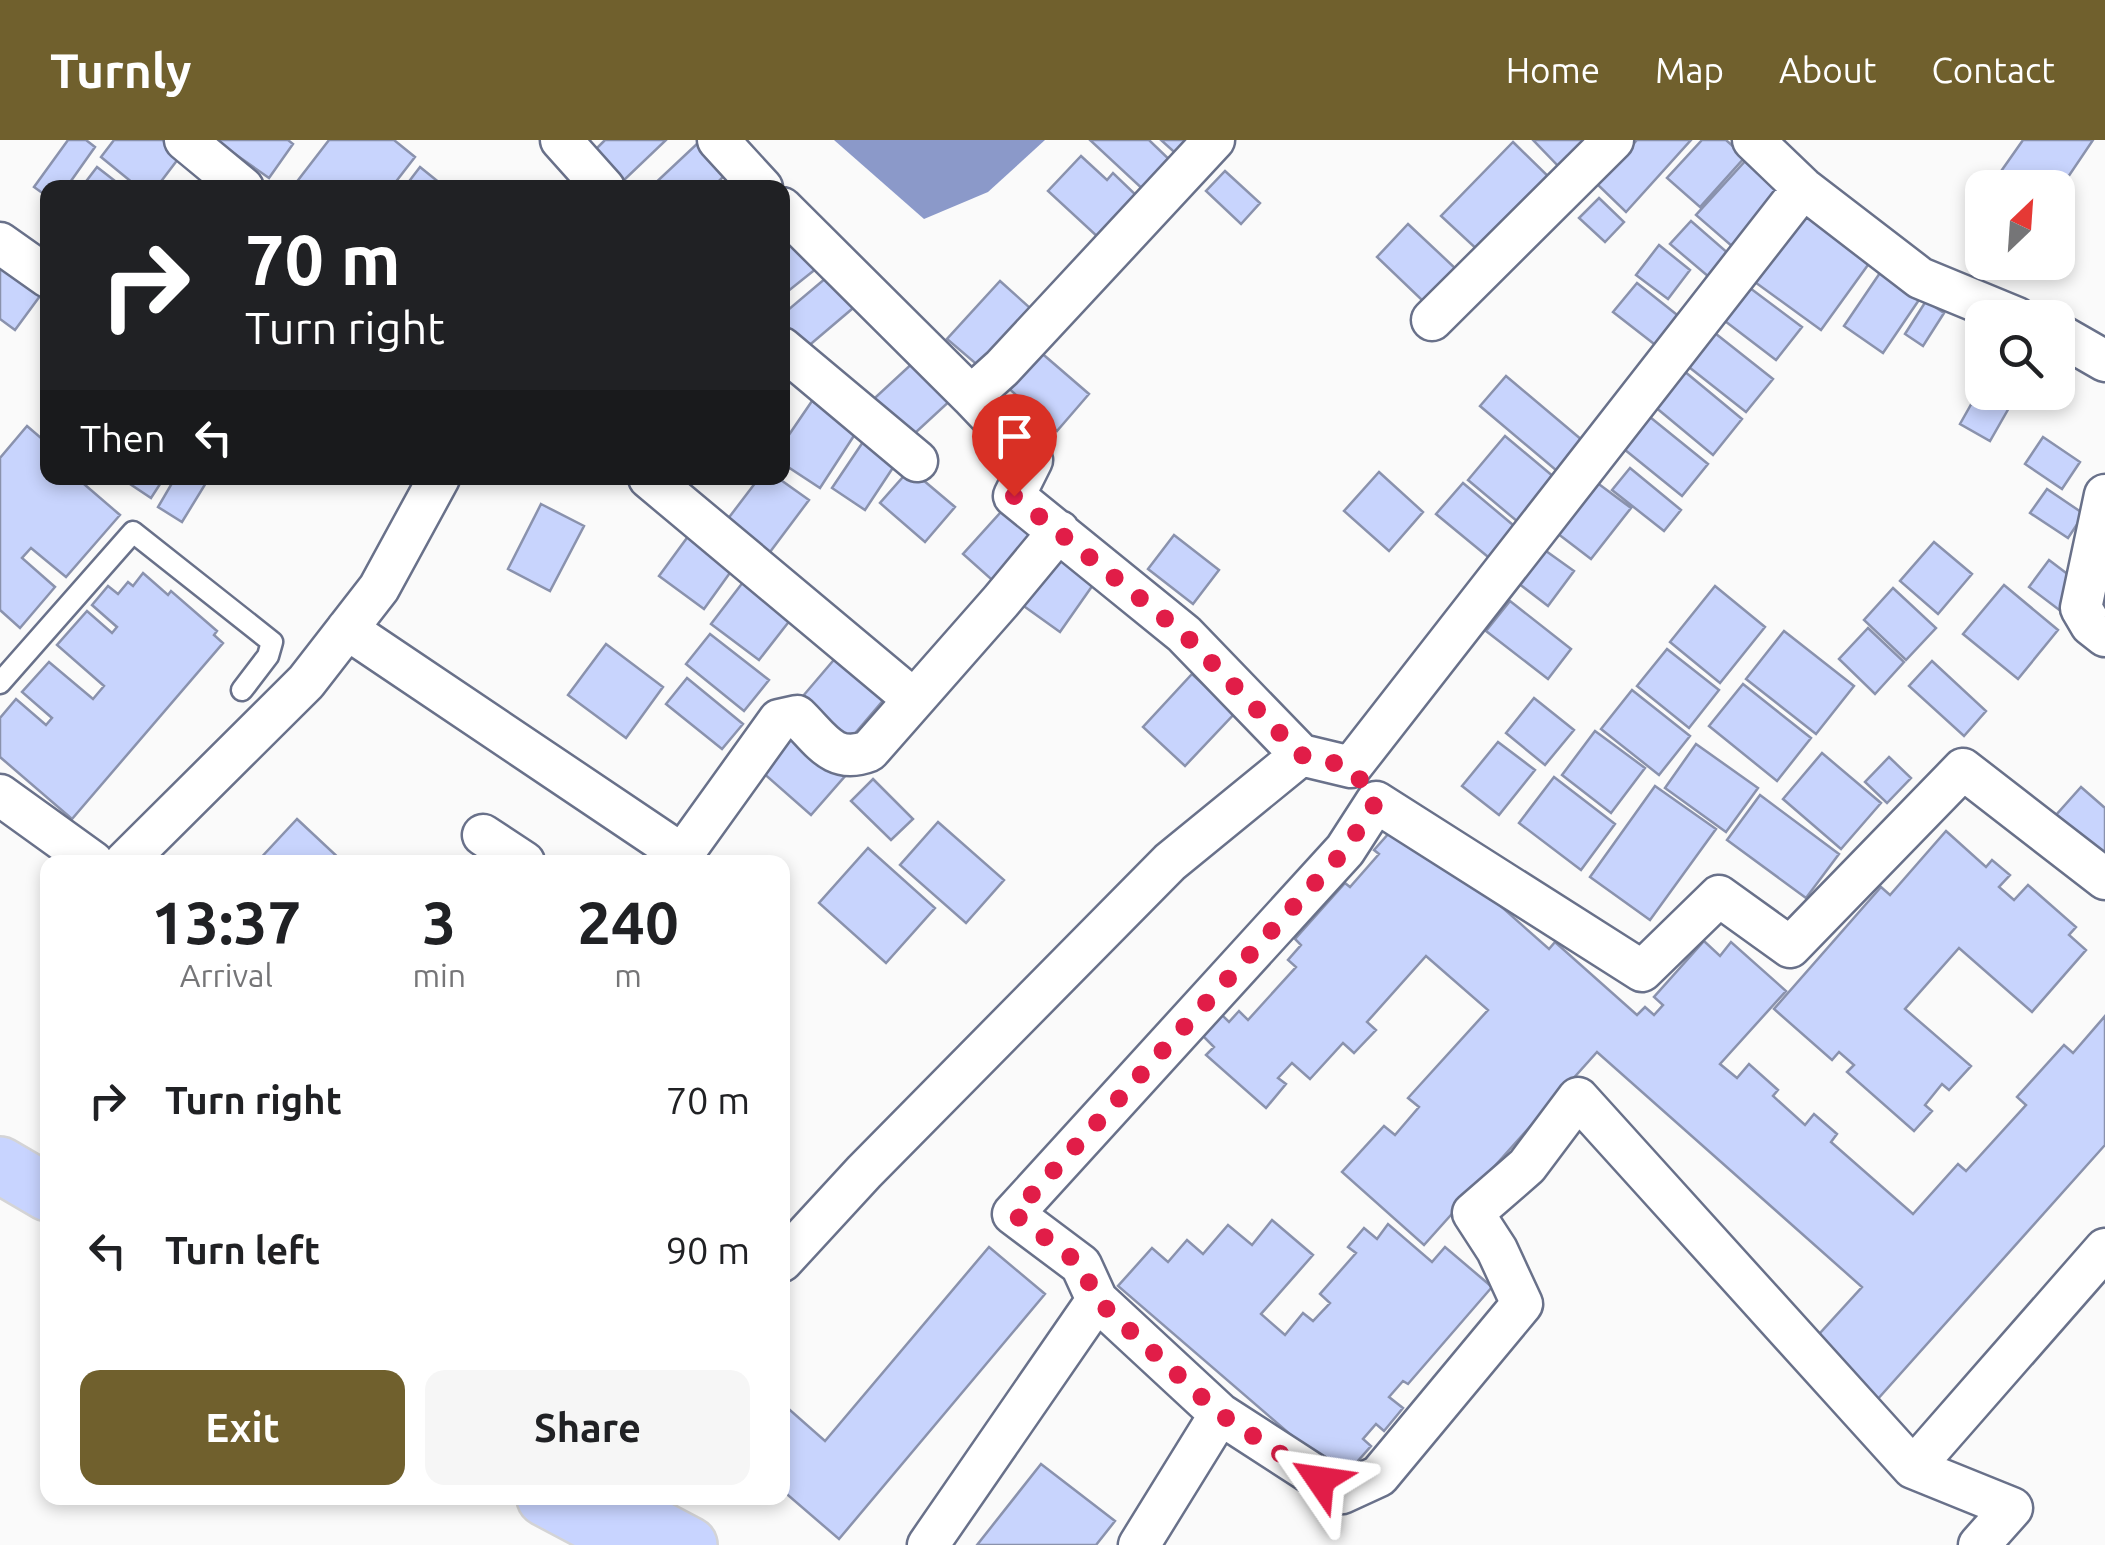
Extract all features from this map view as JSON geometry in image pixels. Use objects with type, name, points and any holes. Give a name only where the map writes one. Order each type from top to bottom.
[{"type":"main road","points":[[0,1165],[40,1188]]},
{"type":"main road","points":[[0,1205],[40,1227]]},
{"type":"main road","points":[[593,1511],[690,1545]]},
{"type":"street","points":[[185,140],[233,180]]},
{"type":"street","points":[[562,140],[597,180]]},
{"type":"street","points":[[718,140],[755,180]]},
{"type":"street","points":[[972,396],[1214,140]]},
{"type":"street","points":[[1432,320],[1614,140]]},
{"type":"street","points":[[1753,140],[1802,188],[1920,278],[1974,300]]},
{"type":"street","points":[[1351,767],[1802,188]]},
{"type":"street","points":[[790,216],[1032,460],[1014,496],[1184,634],[1301,755],[1351,767],[1376,802],[1642,971],[1720,896],[1790,947],[1963,769],[2105,880]]},
{"type":"street","points":[[0,243],[40,271]]},
{"type":"street","points":[[2075,344],[2105,361]]},
{"type":"street","points":[[790,355],[917,460]]},
{"type":"street","points":[[132,855],[306,682],[380,588],[434,485]]},
{"type":"street","points":[[657,485],[912,698]]},
{"type":"street","points":[[2105,495],[2081,608],[2091,625],[2105,636]]},
{"type":"street","points":[[683,855],[779,720],[797,716],[838,754],[853,757],[869,751],[1002,601],[1058,531]]},
{"type":"street","points":[[347,630],[674,855]]},
{"type":"street","points":[[790,1252],[864,1172],[1170,862],[1301,755]]},
{"type":"street","points":[[0,796],[82,855]]},
{"type":"street","points":[[1376,802],[1345,850],[1014,1214],[1081,1265],[1097,1300],[1220,1414],[1342,1493],[1378,1476],[1522,1304],[1473,1213],[1527,1166],[1578,1098],[1913,1468],[2012,1508],[1979,1545]]},
{"type":"street","points":[[484,835],[514,855]]},
{"type":"street","points":[[1913,1468],[2105,1249]]},
{"type":"street","points":[[928,1545],[1097,1300]]},
{"type":"street","points":[[1139,1545],[1220,1414]]},
{"type":"lane","points":[[0,683],[133,532],[272,642],[268,656],[242,690]]},
{"type":"water","points":[[834,140],[1045,140],[988,192],[924,219]]},
{"type":"building","points":[[68,140],[86,140],[95,147],[72,180],[40,180],[40,191],[34,187]]},
{"type":"building","points":[[114,140],[180,140],[188,146],[162,180],[129,180],[101,157]]},
{"type":"building","points":[[215,140],[288,140],[293,144],[269,178]]},
{"type":"building","points":[[329,140],[394,140],[415,157],[397,180],[298,180]]},
{"type":"building","points":[[605,140],[666,140],[624,180],[593,152]]},
{"type":"building","points":[[1090,140],[1149,140],[1175,165],[1148,194]]},
{"type":"building","points":[[1161,140],[1201,140],[1183,160]]},
{"type":"building","points":[[1533,140],[1593,140],[1562,170]]},
{"type":"building","points":[[1637,140],[1691,140],[1626,212],[1597,184]]},
{"type":"building","points":[[1702,140],[1726,140],[1745,157],[1700,207],[1667,178]]},
{"type":"building","points":[[2023,140],[2093,140],[2073,170],[2002,170]]},
{"type":"building","points":[[699,142],[728,172],[720,180],[659,180]]},
{"type":"building","points":[[1513,142],[1553,181],[1482,254],[1441,216]]},
{"type":"building","points":[[1081,156],[1107,180],[1113,173],[1138,197],[1100,239],[1048,191]]},
{"type":"building","points":[[1748,158],[1784,190],[1733,247],[1696,215]]},
{"type":"building","points":[[97,167],[114,180],[87,180]]},
{"type":"building","points":[[420,167],[436,180],[410,180]]},
{"type":"building","points":[[1225,171],[1260,203],[1241,224],[1206,191]]},
{"type":"building","points":[[1599,198],[1624,222],[1605,242],[1579,218]]},
{"type":"building","points":[[1801,205],[1873,258],[1821,330],[1748,277]]},
{"type":"building","points":[[1691,221],[1729,254],[1709,277],[1670,244]]},
{"type":"building","points":[[1408,224],[1456,269],[1424,302],[1377,257]]},
{"type":"building","points":[[790,240],[822,264],[790,290]]},
{"type":"building","points":[[1659,245],[1690,270],[1668,299],[1636,275]]},
{"type":"building","points":[[1886,264],[1925,291],[1883,353],[1844,326]]},
{"type":"building","points":[[0,266],[40,296],[15,330],[0,319]]},
{"type":"building","points":[[833,272],[859,303],[799,354],[790,343],[790,308]]},
{"type":"building","points":[[1000,281],[1039,316],[988,374],[947,339]]},
{"type":"building","points":[[1637,283],[1681,318],[1658,347],[1613,312]]},
{"type":"building","points":[[1746,285],[1802,327],[1776,360],[1721,318]]},
{"type":"building","points":[[1926,301],[1944,313],[1923,346],[1905,334]]},
{"type":"building","points":[[1706,326],[1773,379],[1746,412],[1680,360]]},
{"type":"building","points":[[1038,350],[1089,394],[1057,431],[1006,386]]},
{"type":"building","points":[[917,359],[953,398],[901,446],[865,407]]},
{"type":"building","points":[[1672,361],[1742,419],[1713,455],[1642,396]]},
{"type":"building","points":[[1506,376],[1589,446],[1563,476],[1480,406]]},
{"type":"building","points":[[812,401],[857,431],[820,488],[790,468],[790,433]]},
{"type":"building","points":[[1968,410],[2008,410],[1990,441],[1960,424]]},
{"type":"building","points":[[1645,413],[1708,464],[1682,496],[1619,445]]},
{"type":"building","points":[[27,426],[40,437],[40,485],[85,485],[120,515],[66,577],[31,548],[22,558],[55,587],[20,628],[0,610],[0,458]]},
{"type":"building","points":[[867,436],[900,457],[865,510],[832,488]]},
{"type":"building","points":[[1505,436],[1561,483],[1524,527],[1468,480]]},
{"type":"building","points":[[2043,437],[2080,462],[2062,489],[2025,464]]},
{"type":"building","points":[[1630,468],[1681,510],[1664,531],[1612,490]]},
{"type":"building","points":[[910,469],[955,507],[925,542],[880,503]]},
{"type":"building","points":[[1379,472],[1423,512],[1389,551],[1344,511]]},
{"type":"building","points":[[1592,479],[1631,508],[1591,559],[1553,530]]},
{"type":"building","points":[[1463,483],[1519,530],[1493,561],[1436,514]]},
{"type":"building","points":[[132,485],[159,485],[151,498]]},
{"type":"building","points":[[171,485],[205,485],[182,522],[158,507]]},
{"type":"building","points":[[754,485],[788,485],[809,500],[767,556],[724,524]]},
{"type":"building","points":[[2047,489],[2084,514],[2068,538],[2030,513]]},
{"type":"building","points":[[1009,503],[1045,536],[1000,587],[963,554]]},
{"type":"building","points":[[541,504],[584,526],[550,591],[508,569]]},
{"type":"building","points":[[692,531],[737,563],[704,609],[659,576]]},
{"type":"building","points":[[1174,535],[1219,570],[1193,604],[1148,569]]},
{"type":"building","points":[[1934,542],[1972,574],[1938,614],[1900,581]]},
{"type":"building","points":[[1061,544],[1102,572],[1060,632],[1014,599]]},
{"type":"building","points":[[1539,546],[1574,571],[1548,606],[1514,580]]},
{"type":"building","points":[[2049,560],[2082,585],[2062,612],[2029,587]]},
{"type":"building","points":[[143,573],[168,595],[171,591],[217,631],[214,635],[223,643],[72,819],[0,757],[0,718],[16,699],[46,725],[52,718],[22,692],[49,662],[93,699],[104,686],[57,645],[87,611],[112,633],[117,627],[92,605],[108,586],[118,594],[128,582],[133,586]]},
{"type":"building","points":[[750,573],[798,610],[759,660],[711,624]]},
{"type":"building","points":[[2004,585],[2058,630],[2018,679],[1963,634]]},
{"type":"building","points":[[1715,586],[1765,627],[1720,683],[1670,642]]},
{"type":"building","points":[[1893,588],[1936,628],[1906,660],[1864,620]]},
{"type":"building","points":[[1510,601],[1571,649],[1548,679],[1486,631]]},
{"type":"building","points":[[1868,628],[1904,662],[1875,694],[1839,659]]},
{"type":"building","points":[[1784,631],[1854,686],[1816,734],[1746,679]]},
{"type":"building","points":[[710,634],[769,680],[744,711],[686,664]]},
{"type":"building","points":[[606,644],[663,687],[626,738],[568,695]]},
{"type":"building","points":[[1667,649],[1719,690],[1689,728],[1637,686]]},
{"type":"building","points":[[838,655],[886,697],[845,745],[797,703]]},
{"type":"building","points":[[1932,661],[1986,711],[1964,736],[1909,686]]},
{"type":"building","points":[[1192,674],[1235,713],[1185,766],[1143,727]]},
{"type":"building","points":[[687,678],[743,724],[722,749],[666,704]]},
{"type":"building","points":[[1743,684],[1811,738],[1777,781],[1709,726]]},
{"type":"building","points":[[1632,690],[1690,736],[1659,775],[1601,729]]},
{"type":"building","points":[[1534,698],[1574,730],[1545,765],[1506,733]]},
{"type":"building","points":[[788,723],[846,775],[811,815],[752,763]]},
{"type":"building","points":[[1595,731],[1645,768],[1611,813],[1562,775]]},
{"type":"building","points":[[1498,742],[1535,770],[1499,815],[1462,786]]},
{"type":"building","points":[[1696,744],[1758,788],[1726,832],[1665,788]]},
{"type":"building","points":[[1822,753],[1881,803],[1841,849],[1783,799]]},
{"type":"building","points":[[1889,757],[1911,778],[1887,803],[1865,782]]},
{"type":"building","points":[[1554,777],[1615,824],[1581,870],[1519,823]]},
{"type":"building","points":[[873,779],[913,819],[891,840],[851,801]]},
{"type":"building","points":[[1655,786],[1716,829],[1650,920],[1590,877]]},
{"type":"building","points":[[2081,787],[2105,808],[2105,856],[2048,824]]},
{"type":"building","points":[[1760,795],[1839,854],[1806,898],[1727,840]]},
{"type":"building","points":[[297,819],[336,855],[264,855]]},
{"type":"building","points":[[938,822],[1004,880],[966,923],[900,865]]},
{"type":"building","points":[[1398,823],[1502,895],[1496,902],[1549,949],[1555,942],[1637,1015],[1645,1007],[1654,1015],[1663,1005],[1654,997],[1704,941],[1720,956],[1731,942],[1786,991],[1720,1064],[1737,1078],[1749,1064],[1778,1090],[1773,1096],[1805,1125],[1814,1114],[1837,1134],[1831,1142],[1913,1214],[1958,1164],[1966,1171],[2026,1105],[2017,1097],[2064,1045],[2073,1053],[2105,1016],[2105,1145],[1876,1401],[1811,1343],[1862,1287],[1597,1052],[1424,1245],[1342,1172],[1384,1126],[1395,1135],[1419,1107],[1408,1098],[1488,1010],[1426,956],[1367,1022],[1376,1030],[1354,1053],[1343,1043],[1310,1079],[1292,1063],[1278,1078],[1286,1084],[1266,1108],[1206,1055],[1214,1047],[1203,1036],[1222,1015],[1229,1022],[1239,1011],[1248,1020],[1296,967],[1288,960],[1301,945],[1295,939],[1345,883],[1350,887],[1379,854],[1374,850]]},
{"type":"building","points":[[1946,831],[1986,867],[1992,860],[2010,875],[1999,887],[2014,900],[2028,885],[2076,927],[2069,935],[2086,950],[2032,1012],[1959,948],[1905,1009],[1971,1066],[1949,1090],[1942,1084],[1925,1105],[1932,1111],[1914,1131],[1847,1072],[1854,1065],[1839,1052],[1832,1060],[1774,1009],[1881,887],[1890,895]]},
{"type":"building","points":[[868,848],[935,908],[886,963],[819,903]]},
{"type":"building","points":[[1272,1220],[1313,1255],[1261,1314],[1285,1335],[1303,1313],[1313,1321],[1330,1303],[1320,1294],[1356,1253],[1348,1247],[1364,1228],[1377,1239],[1388,1224],[1432,1262],[1445,1247],[1492,1287],[1408,1384],[1403,1381],[1389,1397],[1403,1408],[1384,1431],[1376,1424],[1363,1439],[1371,1446],[1342,1479],[1118,1286],[1152,1248],[1168,1262],[1187,1240],[1203,1254],[1228,1225],[1252,1245]]},
{"type":"building","points":[[989,1247],[1045,1294],[839,1539],[790,1497],[790,1410],[825,1441]]},
{"type":"building","points":[[1041,1464],[1115,1521],[1096,1545],[977,1545]]},
{"type":"route","points":[[1014,496],[1184,634],[1301,755],[1351,767],[1376,802],[1345,850],[1014,1214],[1081,1265],[1097,1300],[1220,1414],[1320,1480]]}]
